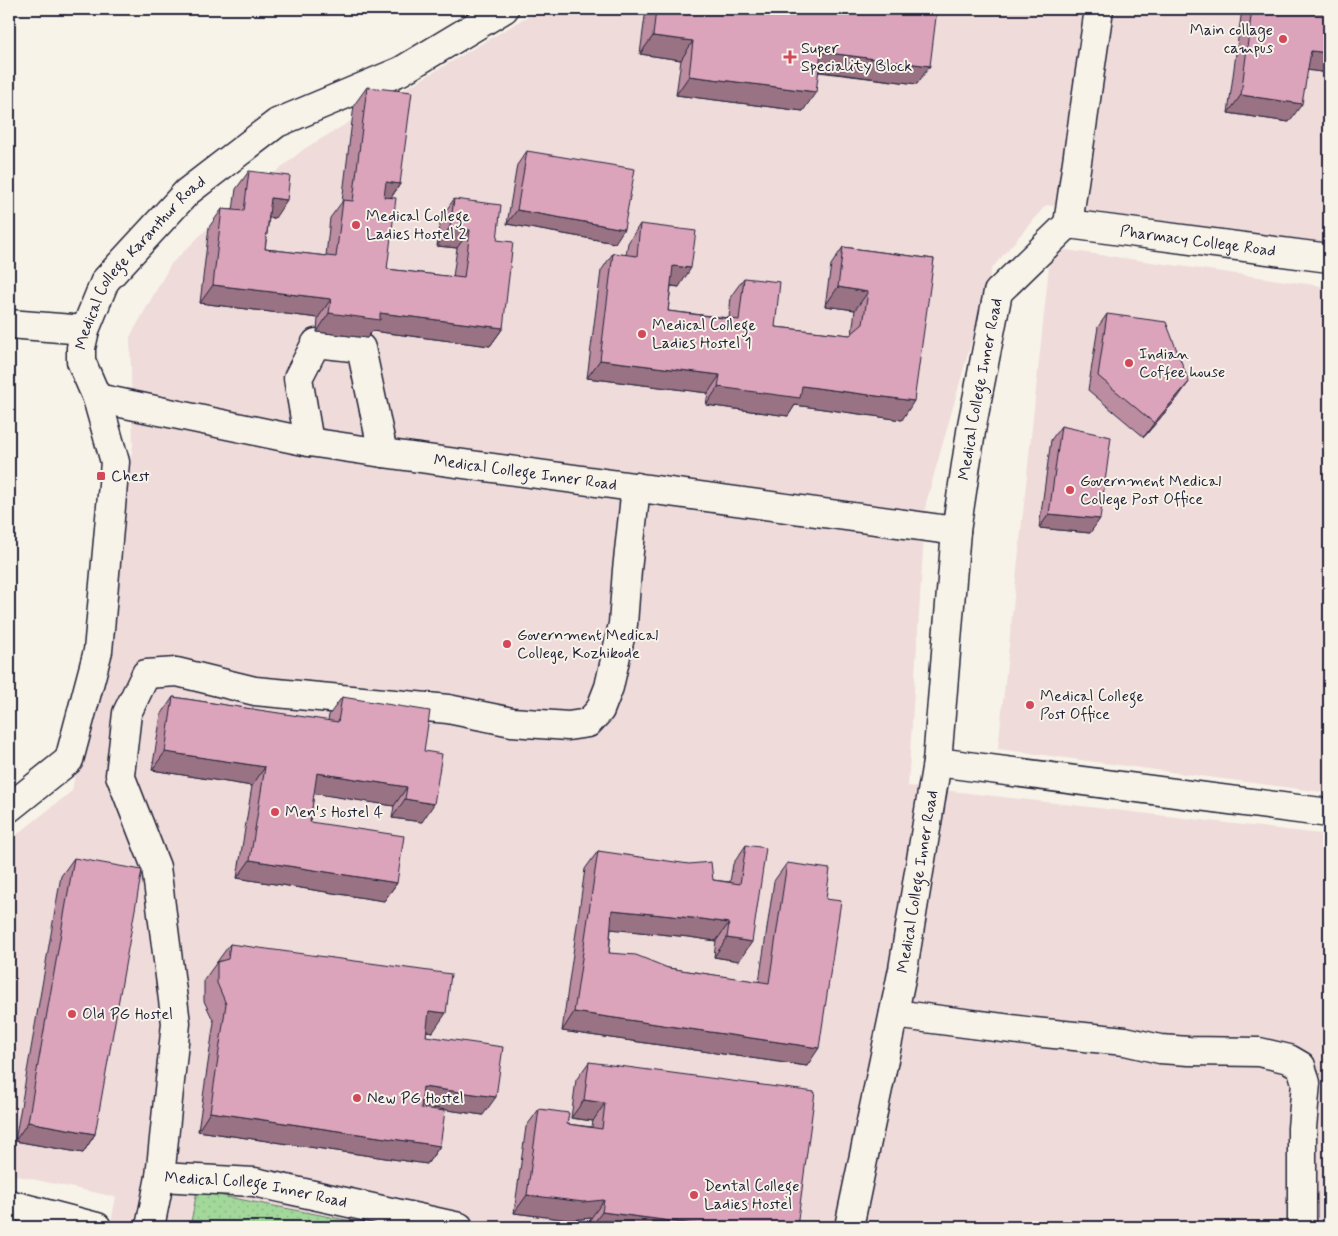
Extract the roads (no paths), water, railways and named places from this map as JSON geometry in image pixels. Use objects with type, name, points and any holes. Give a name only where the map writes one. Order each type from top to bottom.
[{"type":"street","name":"Medical College Karanthur Road","points":[[9,808],[69,760],[98,651],[115,462],[97,398],[81,361],[81,348],[105,281],[187,192],[277,123],[401,71],[504,9]]},
{"type":"street","points":[[1068,224],[1099,9]]},
{"type":"street","name":"Pharmacy College Road","points":[[1068,224],[1329,258]]},
{"type":"street","name":"Medical College Inner Road","points":[[848,1227],[894,1014],[937,762],[956,531],[972,425],[998,292],[1068,224]]},
{"type":"street","points":[[9,324],[86,330]]},
{"type":"street","points":[[309,442],[298,378],[316,343],[361,348],[383,453]]},
{"type":"street","name":"Medical College Inner Road","points":[[97,398],[309,442],[956,531]]},
{"type":"street","points":[[160,1177],[176,1023],[156,867],[120,775],[127,714],[146,674],[177,672],[255,691],[448,709],[512,722],[568,726],[588,723],[600,710],[609,687],[623,624],[626,570],[636,487]]},
{"type":"street","points":[[937,762],[1329,813]]},
{"type":"street","points":[[894,1014],[1034,1032],[1125,1041],[1160,1049],[1259,1052],[1288,1059],[1301,1066],[1306,1083],[1302,1128],[1302,1227]]},
{"type":"street","name":"Medical College Inner Road","points":[[150,1227],[160,1177],[254,1182],[459,1227]]},
{"type":"street","points":[[9,1204],[97,1227]]},
{"type":"place","name":"Main collage campus","points":[[1283,39]]},
{"type":"place","name":"Super Speciality Block","points":[[790,57]]},
{"type":"place","name":"Medical College Ladies Hostel 2","points":[[356,225]]},
{"type":"place","name":"Medical College Ladies Hostel 1","points":[[642,334]]},
{"type":"place","name":"Indian Coffee house","points":[[1129,363]]},
{"type":"place","name":"Chest","points":[[101,476]]},
{"type":"place","name":"Government Medical College Post Office","points":[[1070,490]]},
{"type":"place","name":"Government Medical College, Kozhikode","points":[[507,644]]},
{"type":"place","name":"Medical College Post Office","points":[[1030,705]]},
{"type":"place","name":"Men's Hostel 4","points":[[275,812]]},
{"type":"place","name":"Old PG Hostel","points":[[72,1014]]},
{"type":"place","name":"New PG Hostel","points":[[357,1098]]},
{"type":"place","name":"Dental College Ladies Hostel","points":[[694,1195]]}]
